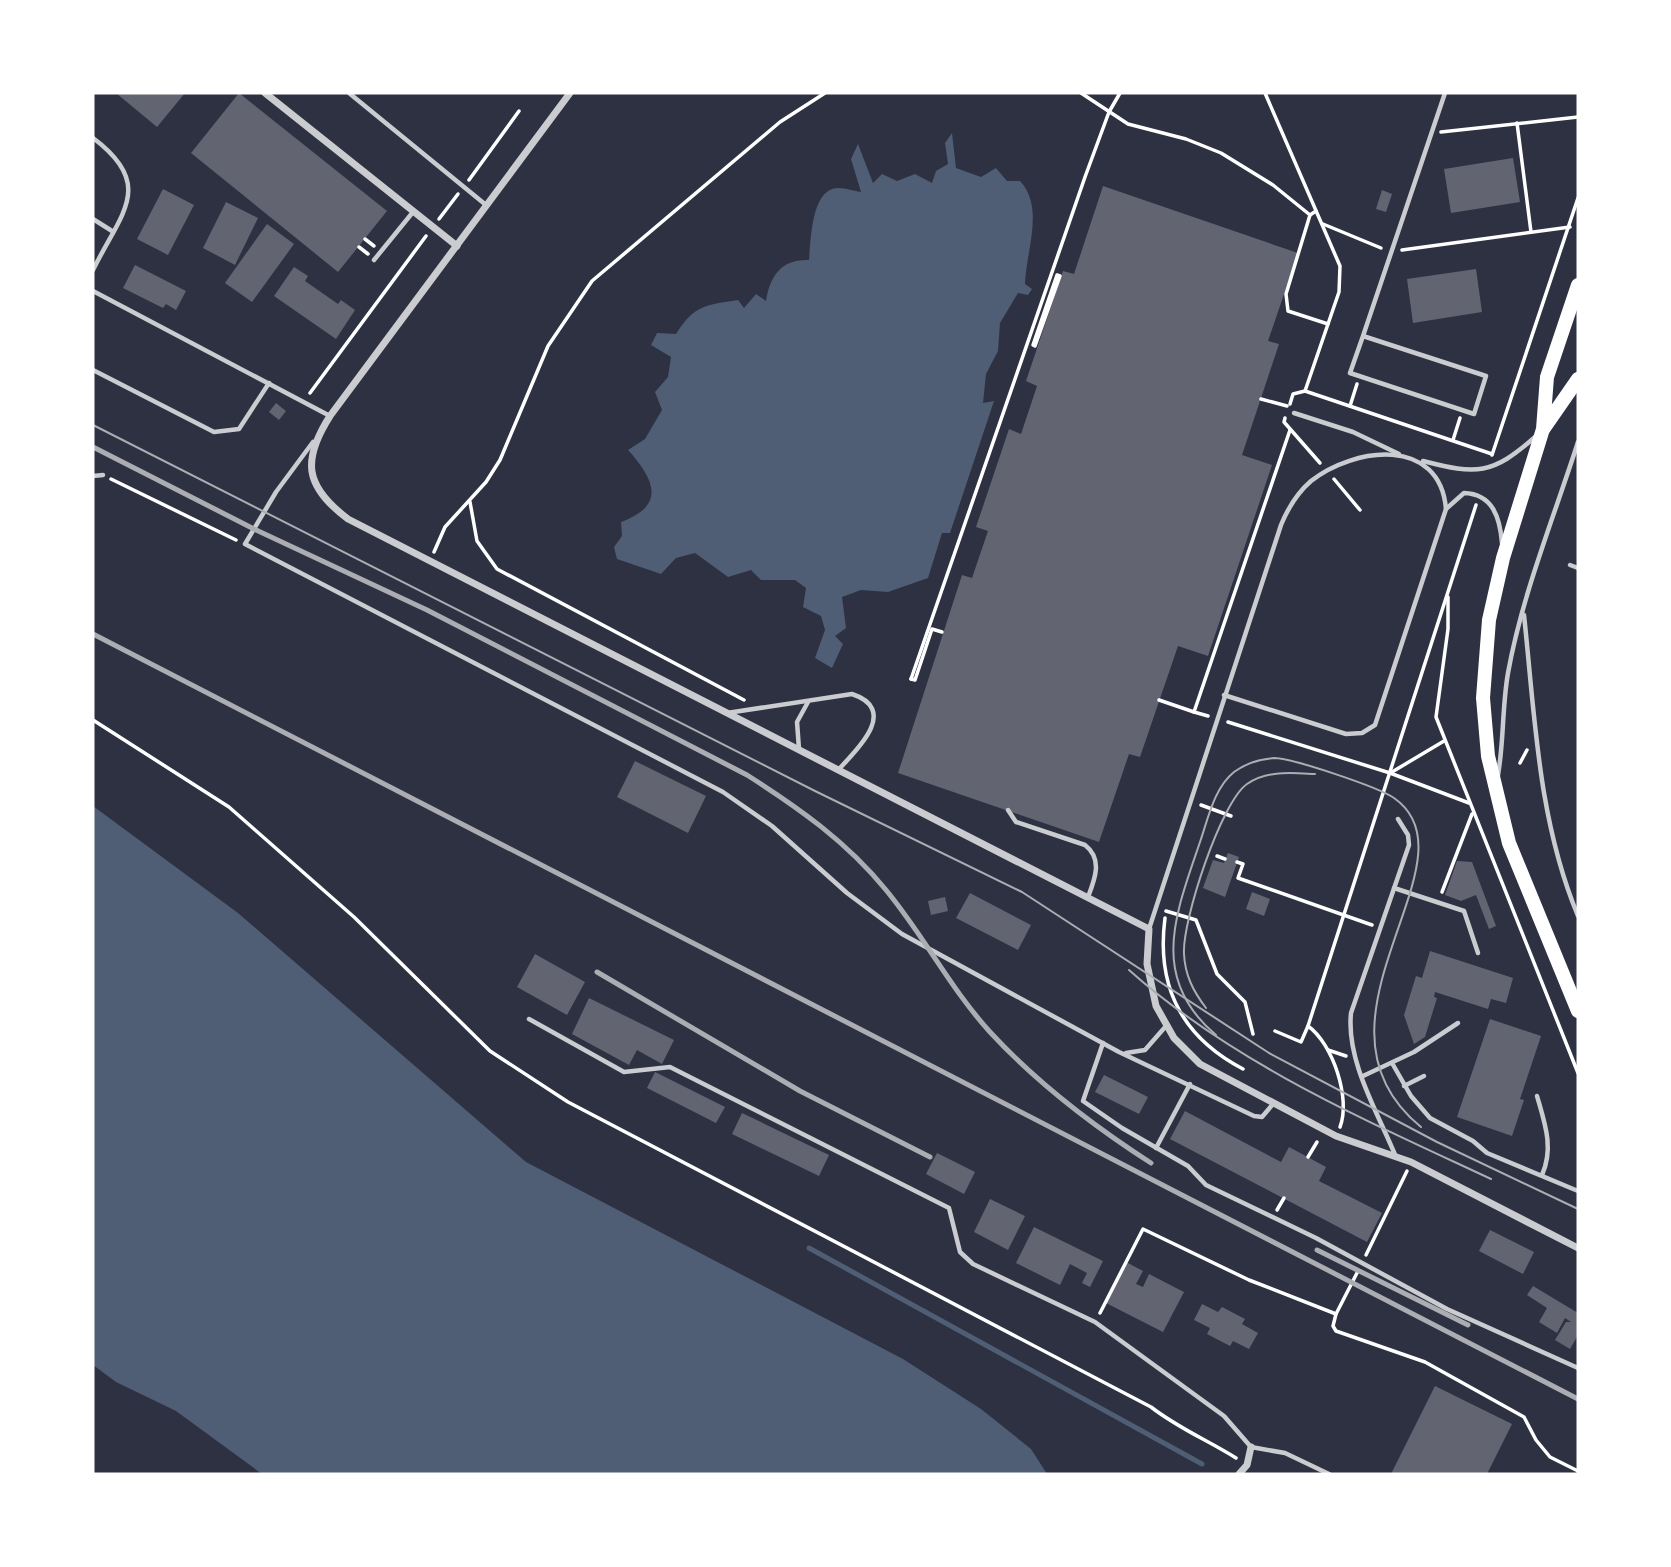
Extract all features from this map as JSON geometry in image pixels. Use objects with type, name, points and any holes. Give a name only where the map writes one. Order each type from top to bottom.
[{"type":"main road","points":[[1578,285],[1547,377],[1543,429],[1503,558],[1489,620],[1483,674],[1484,724],[1495,789],[1509,843],[1578,1011]]},
{"type":"main road","points":[[1543,429],[1578,386]]},
{"type":"street","points":[[265,93],[457,246]]},
{"type":"street","points":[[570,93],[313,442],[312,470],[323,496],[334,509],[348,519],[1149,929],[1148,977],[1156,1006],[1166,1026],[1200,1064],[1336,1136],[1411,1163],[1578,1248]]},
{"type":"street","points":[[1239,1474],[1247,1465],[1251,1447]]},
{"type":"lane","points":[[349,93],[487,206]]},
{"type":"lane","points":[[1363,336],[1486,376],[1474,414],[1350,373],[1445,93]]},
{"type":"lane","points":[[93,138],[118,159],[130,182],[129,198],[93,270]]},
{"type":"lane","points":[[374,260],[413,211]]},
{"type":"lane","points":[[93,219],[112,231]]},
{"type":"lane","points":[[93,291],[330,416]]},
{"type":"lane","points":[[93,370],[214,432],[239,429],[269,383]]},
{"type":"lane","points":[[1294,412],[1353,432],[1403,456],[1458,470],[1486,471],[1513,457],[1543,429]]},
{"type":"lane","points":[[313,442],[276,492],[244,544],[723,792],[772,825],[847,893],[902,934],[1119,1052],[1258,1117],[1266,1115],[1273,1104]]},
{"type":"lane","points":[[1495,789],[1503,747],[1508,673],[1524,611],[1578,442]]},
{"type":"lane","points":[[1149,929],[1281,525],[1295,498],[1326,471],[1346,462],[1363,457],[1403,456]]},
{"type":"lane","points":[[1421,461],[1440,483],[1446,509]]},
{"type":"lane","points":[[93,476],[103,475]]},
{"type":"lane","points":[[1224,695],[1346,734],[1362,733],[1375,725],[1446,509],[1459,495],[1479,495],[1492,505],[1498,516],[1503,558]]},
{"type":"lane","points":[[1570,565],[1578,568]]},
{"type":"lane","points":[[1524,611],[1545,804],[1558,862],[1578,916]]},
{"type":"lane","points":[[727,713],[852,694],[862,697],[869,706],[873,723],[869,737],[837,771]]},
{"type":"lane","points":[[799,751],[797,722],[808,701]]},
{"type":"lane","points":[[1008,810],[1016,822],[1084,845],[1092,851],[1096,868],[1088,897]]},
{"type":"lane","points":[[1396,1157],[1350,1039],[1351,1013],[1409,845],[1408,835],[1398,819]]},
{"type":"lane","points":[[1394,888],[1464,911],[1478,953]]},
{"type":"lane","points":[[529,1019],[624,1072],[670,1067],[949,1208],[960,1252],[973,1264],[1095,1322],[1224,1416],[1251,1447],[1285,1453],[1329,1474]]},
{"type":"lane","points":[[1363,1076],[1392,1063],[1458,1023]]},
{"type":"lane","points":[[1119,1052],[1132,1053],[1145,1049],[1166,1026]]},
{"type":"lane","points":[[1103,1043],[1083,1101],[1188,1166],[1206,1185],[1316,1238],[1447,1309],[1578,1368]]},
{"type":"lane","points":[[1392,1063],[1419,1108],[1440,1125],[1474,1142],[1487,1153],[1578,1191]]},
{"type":"lane","points":[[1404,1086],[1424,1076]]},
{"type":"lane","points":[[1156,1148],[1190,1084]]},
{"type":"lane","points":[[1538,1096],[1548,1136],[1548,1161],[1542,1175]]},
{"type":"path","points":[[430,561],[445,527],[470,502],[499,460],[548,346],[592,281],[780,122],[825,93]]},
{"type":"path","points":[[1081,93],[1128,124],[1186,139],[1222,153],[1273,185],[1310,215]]},
{"type":"path","points":[[942,632],[932,629],[915,680],[911,679],[1109,112],[1120,93]]},
{"type":"path","points":[[1265,93],[1316,211],[1310,215],[1286,294],[1288,311],[1329,324]]},
{"type":"path","points":[[304,401],[519,111]]},
{"type":"path","points":[[1431,133],[1578,117]]},
{"type":"path","points":[[1517,123],[1531,232]]},
{"type":"path","points":[[1486,471],[1578,198]]},
{"type":"path","points":[[1321,223],[1391,252],[1570,226]]},
{"type":"path","points":[[1057,275],[1060,276],[1041,328],[1057,275]]},
{"type":"path","points":[[1033,326],[1041,328]]},
{"type":"path","points":[[1350,406],[1360,376]]},
{"type":"path","points":[[1261,399],[1289,407]]},
{"type":"path","points":[[1453,440],[1463,410]]},
{"type":"path","points":[[1194,712],[1290,430]]},
{"type":"path","points":[[103,475],[244,544]]},
{"type":"path","points":[[1275,1031],[1301,1042],[1308,1026],[1479,495]]},
{"type":"path","points":[[470,502],[477,541],[497,569],[743,698],[750,709]]},
{"type":"path","points":[[1448,591],[1448,629],[1436,708],[1444,741],[1578,1073]]},
{"type":"path","points":[[1159,700],[1390,773],[1469,803]]},
{"type":"path","points":[[93,720],[229,807],[354,917],[490,1051],[568,1102],[1151,1407],[1181,1430],[1209,1441],[1247,1465]]},
{"type":"path","points":[[1390,773],[1444,741]]},
{"type":"path","points":[[1190,800],[1231,816]]},
{"type":"path","points":[[1438,902],[1472,812]]},
{"type":"path","points":[[1217,856],[1225,859]]},
{"type":"path","points":[[1237,862],[1243,864],[1238,878],[1380,928]]},
{"type":"path","points":[[1154,907],[1196,920],[1217,974],[1245,1002],[1253,1034]]},
{"type":"path","points":[[1167,911],[1162,941],[1165,971],[1174,1000],[1207,1048],[1243,1069]]},
{"type":"path","points":[[1308,1026],[1318,1033],[1328,1050],[1346,1108],[1330,1147],[1316,1141],[1308,1157]]},
{"type":"path","points":[[1411,1163],[1336,1314],[1333,1326],[1336,1331],[1425,1362],[1524,1416],[1535,1440],[1550,1457],[1578,1471]]},
{"type":"path","points":[[1095,1322],[1143,1229],[1250,1280],[1336,1314]]},
{"type":"water","points":[[952,133],[956,168],[981,177],[996,168],[1007,181],[1020,181],[1027,192],[1033,216],[1025,284],[1032,289],[1028,295],[1018,293],[1000,323],[998,351],[986,374],[983,403],[994,401],[950,533],[942,533],[928,578],[888,592],[861,590],[842,597],[846,628],[835,636],[843,644],[832,668],[815,658],[825,630],[821,616],[803,607],[806,588],[795,580],[761,580],[751,570],[728,577],[695,553],[676,558],[661,574],[617,559],[614,547],[622,536],[621,522],[645,508],[652,490],[644,471],[628,450],[645,439],[662,410],[655,392],[668,377],[671,357],[651,345],[657,333],[676,334],[689,317],[702,308],[738,300],[744,308],[756,294],[766,301],[770,284],[778,271],[791,262],[809,260],[814,216],[823,196],[830,190],[839,188],[861,192],[851,159],[858,144],[873,183],[882,174],[897,181],[915,174],[932,183],[936,171],[948,164],[945,143]]},
{"type":"water","points":[[93,806],[238,913],[526,1162],[903,1359],[981,1409],[1031,1449],[1047,1474],[262,1474],[176,1411],[116,1382],[93,1365]]},
{"type":"building","points":[[116,93],[185,93],[157,127]]},
{"type":"building","points":[[239,93],[387,211],[338,272],[191,153]]},
{"type":"building","points":[[1513,158],[1520,202],[1451,213],[1444,169]]},
{"type":"building","points":[[1103,186],[1298,253],[1268,341],[1279,344],[1242,455],[1272,465],[1208,656],[1178,646],[1140,757],[1129,754],[1099,842],[898,773],[962,575],[972,578],[988,531],[976,527],[1009,429],[1021,434],[1037,386],[1026,381],[1063,271],[1074,274]]},
{"type":"building","points":[[163,189],[194,205],[168,255],[137,239]]},
{"type":"building","points":[[1382,190],[1392,194],[1386,212],[1376,209]]},
{"type":"building","points":[[226,202],[258,218],[235,265],[203,248]]},
{"type":"building","points":[[267,224],[294,244],[252,302],[225,283]]},
{"type":"building","points":[[135,265],[186,291],[176,310],[166,304],[163,308],[123,288]]},
{"type":"building","points":[[294,267],[308,276],[305,281],[338,304],[341,300],[355,310],[336,339],[274,296]]},
{"type":"building","points":[[1476,269],[1482,312],[1413,323],[1407,279]]},
{"type":"building","points":[[276,403],[286,411],[279,420],[269,412]]},
{"type":"building","points":[[635,761],[706,796],[688,833],[617,797]]},
{"type":"building","points":[[1228,853],[1239,857],[1225,897],[1203,888],[1213,860],[1224,863]]},
{"type":"building","points":[[1457,861],[1472,862],[1496,926],[1489,929],[1476,895],[1461,901],[1445,895]]},
{"type":"building","points":[[1252,892],[1270,899],[1264,916],[1246,909]]},
{"type":"building","points":[[970,893],[1031,925],[1018,950],[956,918]]},
{"type":"building","points":[[945,897],[948,911],[931,915],[928,901]]},
{"type":"building","points":[[1430,951],[1513,978],[1506,1003],[1491,999],[1488,1009],[1435,992],[1434,997],[1437,998],[1425,1037],[1414,1044],[1404,1015],[1416,976],[1422,978]]},
{"type":"building","points":[[535,954],[585,982],[567,1015],[517,987]]},
{"type":"building","points":[[589,998],[674,1040],[662,1064],[637,1050],[629,1065],[572,1034]]},
{"type":"building","points":[[1490,1019],[1541,1036],[1520,1099],[1524,1100],[1512,1136],[1457,1117]]},
{"type":"building","points":[[655,1072],[725,1107],[716,1123],[647,1088]]},
{"type":"building","points":[[1104,1075],[1148,1097],[1139,1114],[1095,1092]]},
{"type":"building","points":[[1185,1111],[1281,1162],[1289,1147],[1326,1167],[1319,1181],[1382,1213],[1367,1242],[1170,1139]]},
{"type":"building","points":[[742,1113],[829,1155],[819,1176],[732,1134]]},
{"type":"building","points":[[937,1153],[975,1172],[964,1194],[926,1174]]},
{"type":"building","points":[[990,1199],[1025,1216],[1008,1250],[974,1232]]},
{"type":"building","points":[[1034,1227],[1103,1261],[1090,1287],[1082,1283],[1087,1273],[1070,1264],[1060,1285],[1016,1263]]},
{"type":"building","points":[[1490,1230],[1534,1252],[1523,1274],[1479,1251]]},
{"type":"building","points":[[1126,1262],[1143,1271],[1136,1284],[1143,1287],[1149,1274],[1184,1292],[1163,1332],[1106,1303]]},
{"type":"building","points":[[1533,1286],[1578,1313],[1578,1335],[1570,1349],[1555,1340],[1566,1322],[1571,1322],[1565,1318],[1557,1333],[1539,1322],[1547,1308],[1527,1295]]},
{"type":"building","points":[[1202,1304],[1218,1312],[1222,1307],[1245,1319],[1242,1324],[1258,1333],[1249,1349],[1233,1341],[1230,1346],[1207,1334],[1210,1328],[1194,1320]]},
{"type":"building","points":[[1435,1386],[1512,1424],[1487,1474],[1391,1474]]},
{"type":"waterway","points":[[809,1248],[1202,1464]]},
{"type":"tram line","points":[[93,425],[815,791],[1022,892],[1269,1053],[1437,1142],[1578,1209]]},
{"type":"tram line","points":[[1216,1035],[1195,1013],[1181,991],[1175,968],[1174,944],[1183,894],[1221,786],[1243,767],[1274,758],[1316,768],[1385,793],[1394,798],[1415,826],[1417,861],[1379,993],[1374,1040],[1386,1085],[1421,1127]]},
{"type":"tram line","points":[[1206,1008],[1188,976],[1184,954],[1189,916],[1215,837],[1237,795],[1247,784],[1263,776],[1280,773],[1315,774]]},
{"type":"tram line","points":[[1129,970],[1212,1034],[1256,1061],[1396,1135],[1491,1179]]},
{"type":"railway","points":[[93,447],[254,529],[427,610],[747,775],[785,800],[839,841],[871,873],[900,908],[976,1015],[1008,1051],[1066,1103],[1151,1163]]},
{"type":"railway","points":[[93,634],[1578,1399]]},
{"type":"railway","points":[[597,972],[800,1091],[930,1157]]},
{"type":"railway","points":[[1317,1250],[1468,1325]]}]
